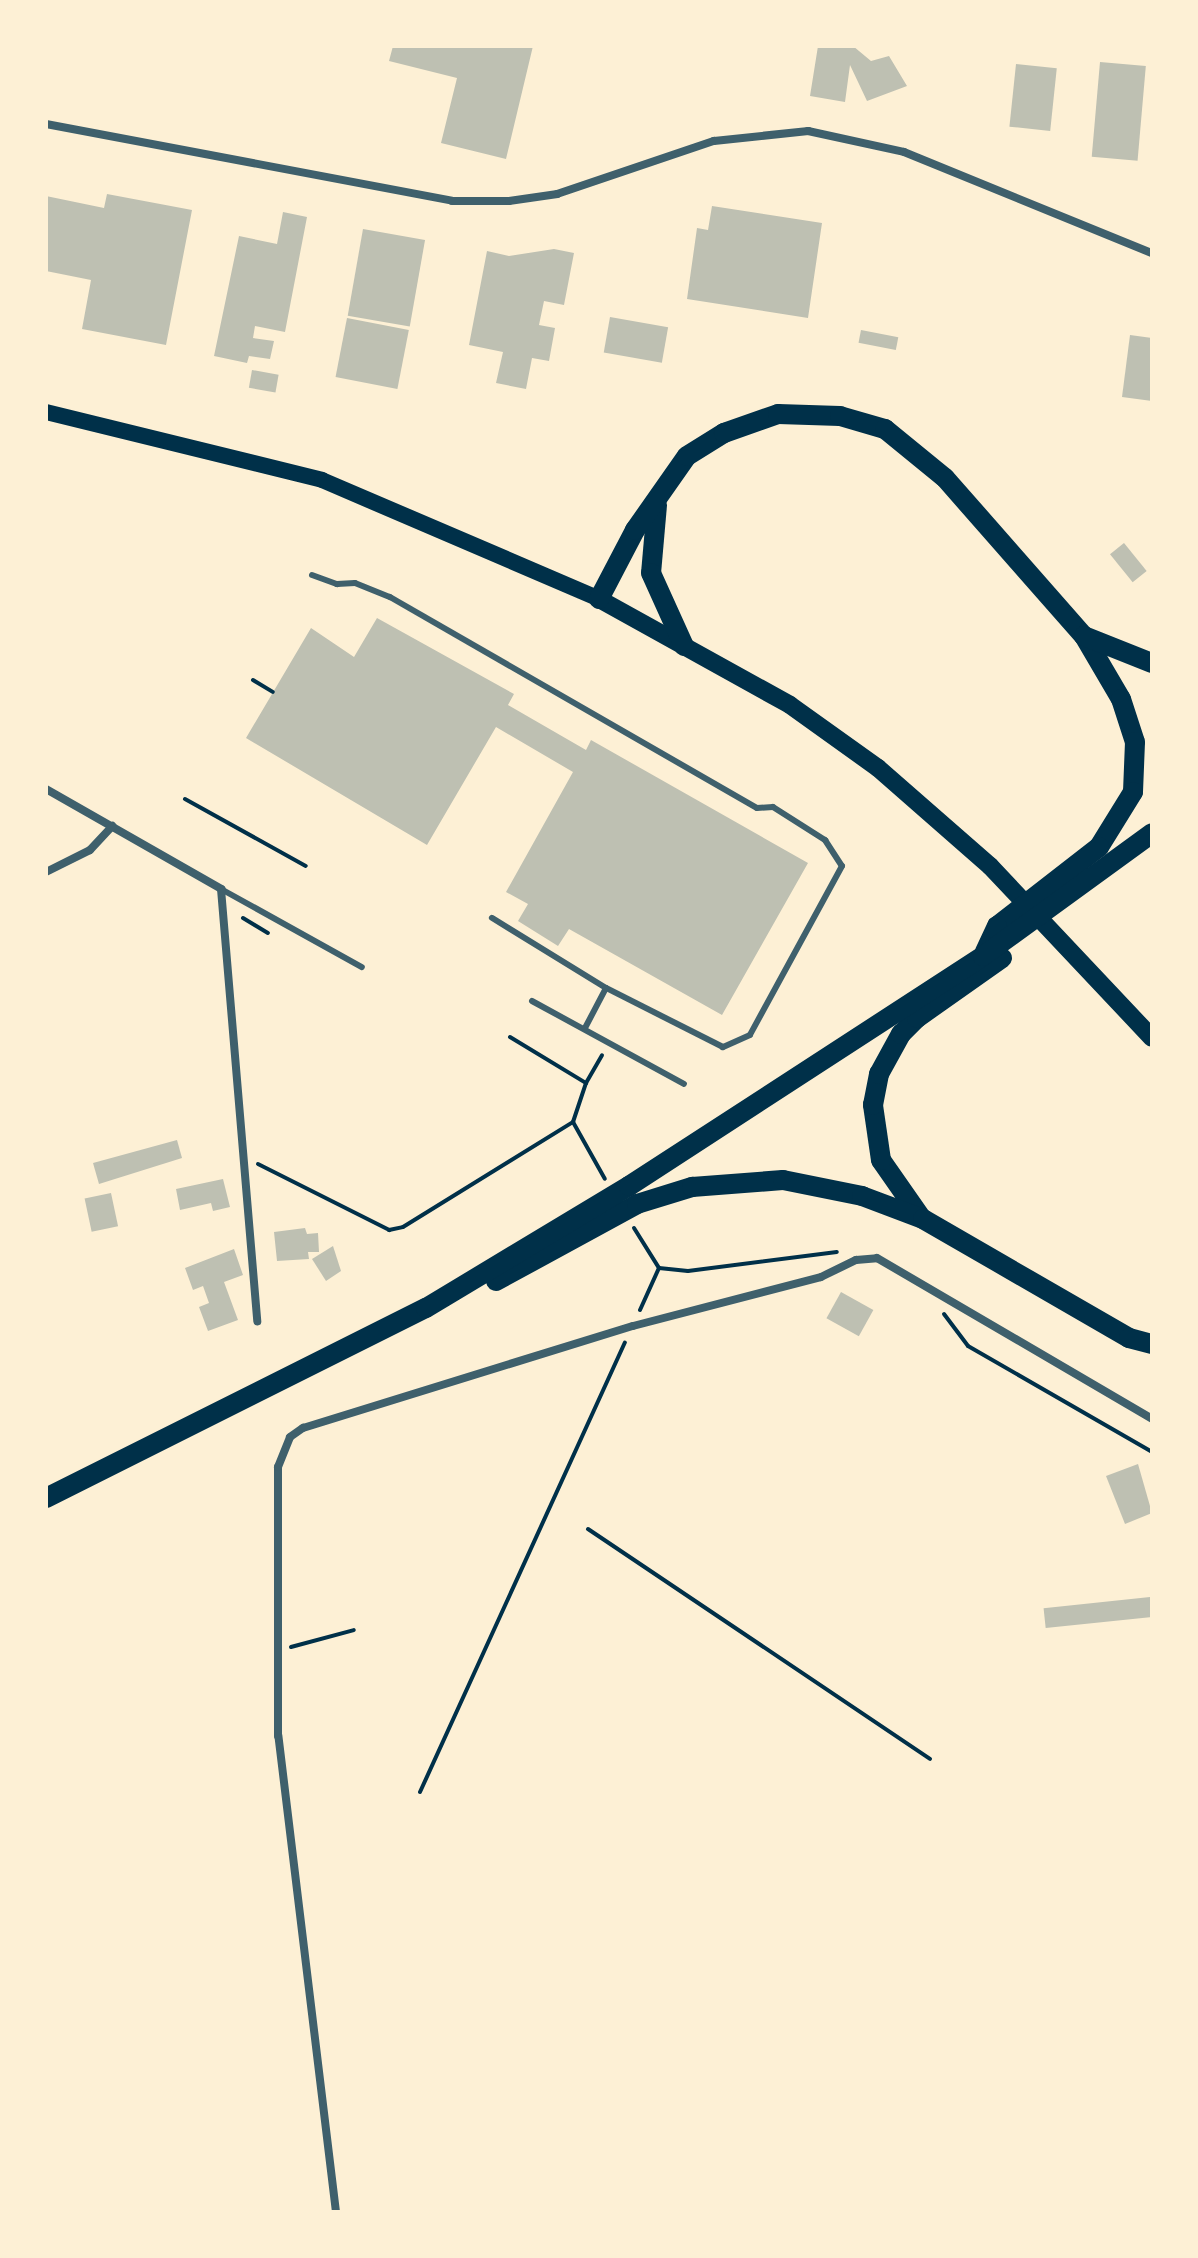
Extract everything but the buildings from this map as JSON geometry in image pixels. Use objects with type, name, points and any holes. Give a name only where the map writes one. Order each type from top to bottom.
[{"type":"highway","points":[[599,599],[658,497],[687,456],[724,433],[778,414],[840,416],[885,429],[945,478],[1084,636],[1121,699],[1135,742],[1133,792],[1099,847],[997,926],[983,956]]},
{"type":"highway","points":[[658,497],[649,548],[651,573],[684,646]]},
{"type":"highway","points":[[1084,636],[1152,663]]},
{"type":"highway","points":[[46,1498],[426,1308],[629,1186],[983,956],[1152,833]]},
{"type":"highway","points":[[923,1219],[881,1160],[873,1105],[879,1074],[901,1034],[1006,956],[1014,935]]},
{"type":"highway","points":[[426,1308],[460,1301],[637,1204],[692,1187],[770,1180],[825,1186],[923,1219],[1129,1338],[1152,1344]]},
{"type":"main road","points":[[46,412],[322,480],[599,599],[790,705],[878,768],[990,866],[1152,1038]]},
{"type":"street","points":[[46,124],[471,201],[557,194],[714,141],[808,131],[904,152],[1152,253]]},
{"type":"street","points":[[46,789],[221,889],[257,1322]]},
{"type":"street","points":[[46,872],[90,850],[112,826]]},
{"type":"street","points":[[336,2212],[278,1736],[278,1467],[290,1437],[303,1428],[633,1326],[821,1277],[856,1260],[877,1258],[1152,1419]]},
{"type":"lane","points":[[312,575],[337,584],[355,583],[390,597],[757,808],[773,807],[837,853],[842,866],[750,1035],[738,1044],[710,1043],[606,988],[492,918]]},
{"type":"lane","points":[[221,889],[362,967]]},
{"type":"lane","points":[[585,1028],[606,988]]},
{"type":"lane","points":[[532,1001],[684,1084]]},
{"type":"path","points":[[253,680],[273,692]]},
{"type":"path","points":[[185,799],[306,866]]},
{"type":"path","points":[[510,1037],[586,1083]]},
{"type":"path","points":[[241,1156],[389,1230],[403,1227],[573,1122],[586,1083],[610,1042]]},
{"type":"path","points":[[573,1122],[587,1148]]},
{"type":"path","points":[[647,1249],[659,1268]]},
{"type":"path","points":[[659,1268],[688,1271],[825,1253],[856,1260]]},
{"type":"path","points":[[420,1792],[659,1268]]},
{"type":"path","points":[[936,1301],[968,1346],[1152,1452]]},
{"type":"path","points":[[588,1529],[930,1759]]},
{"type":"path","points":[[279,1650],[354,1630]]}]
